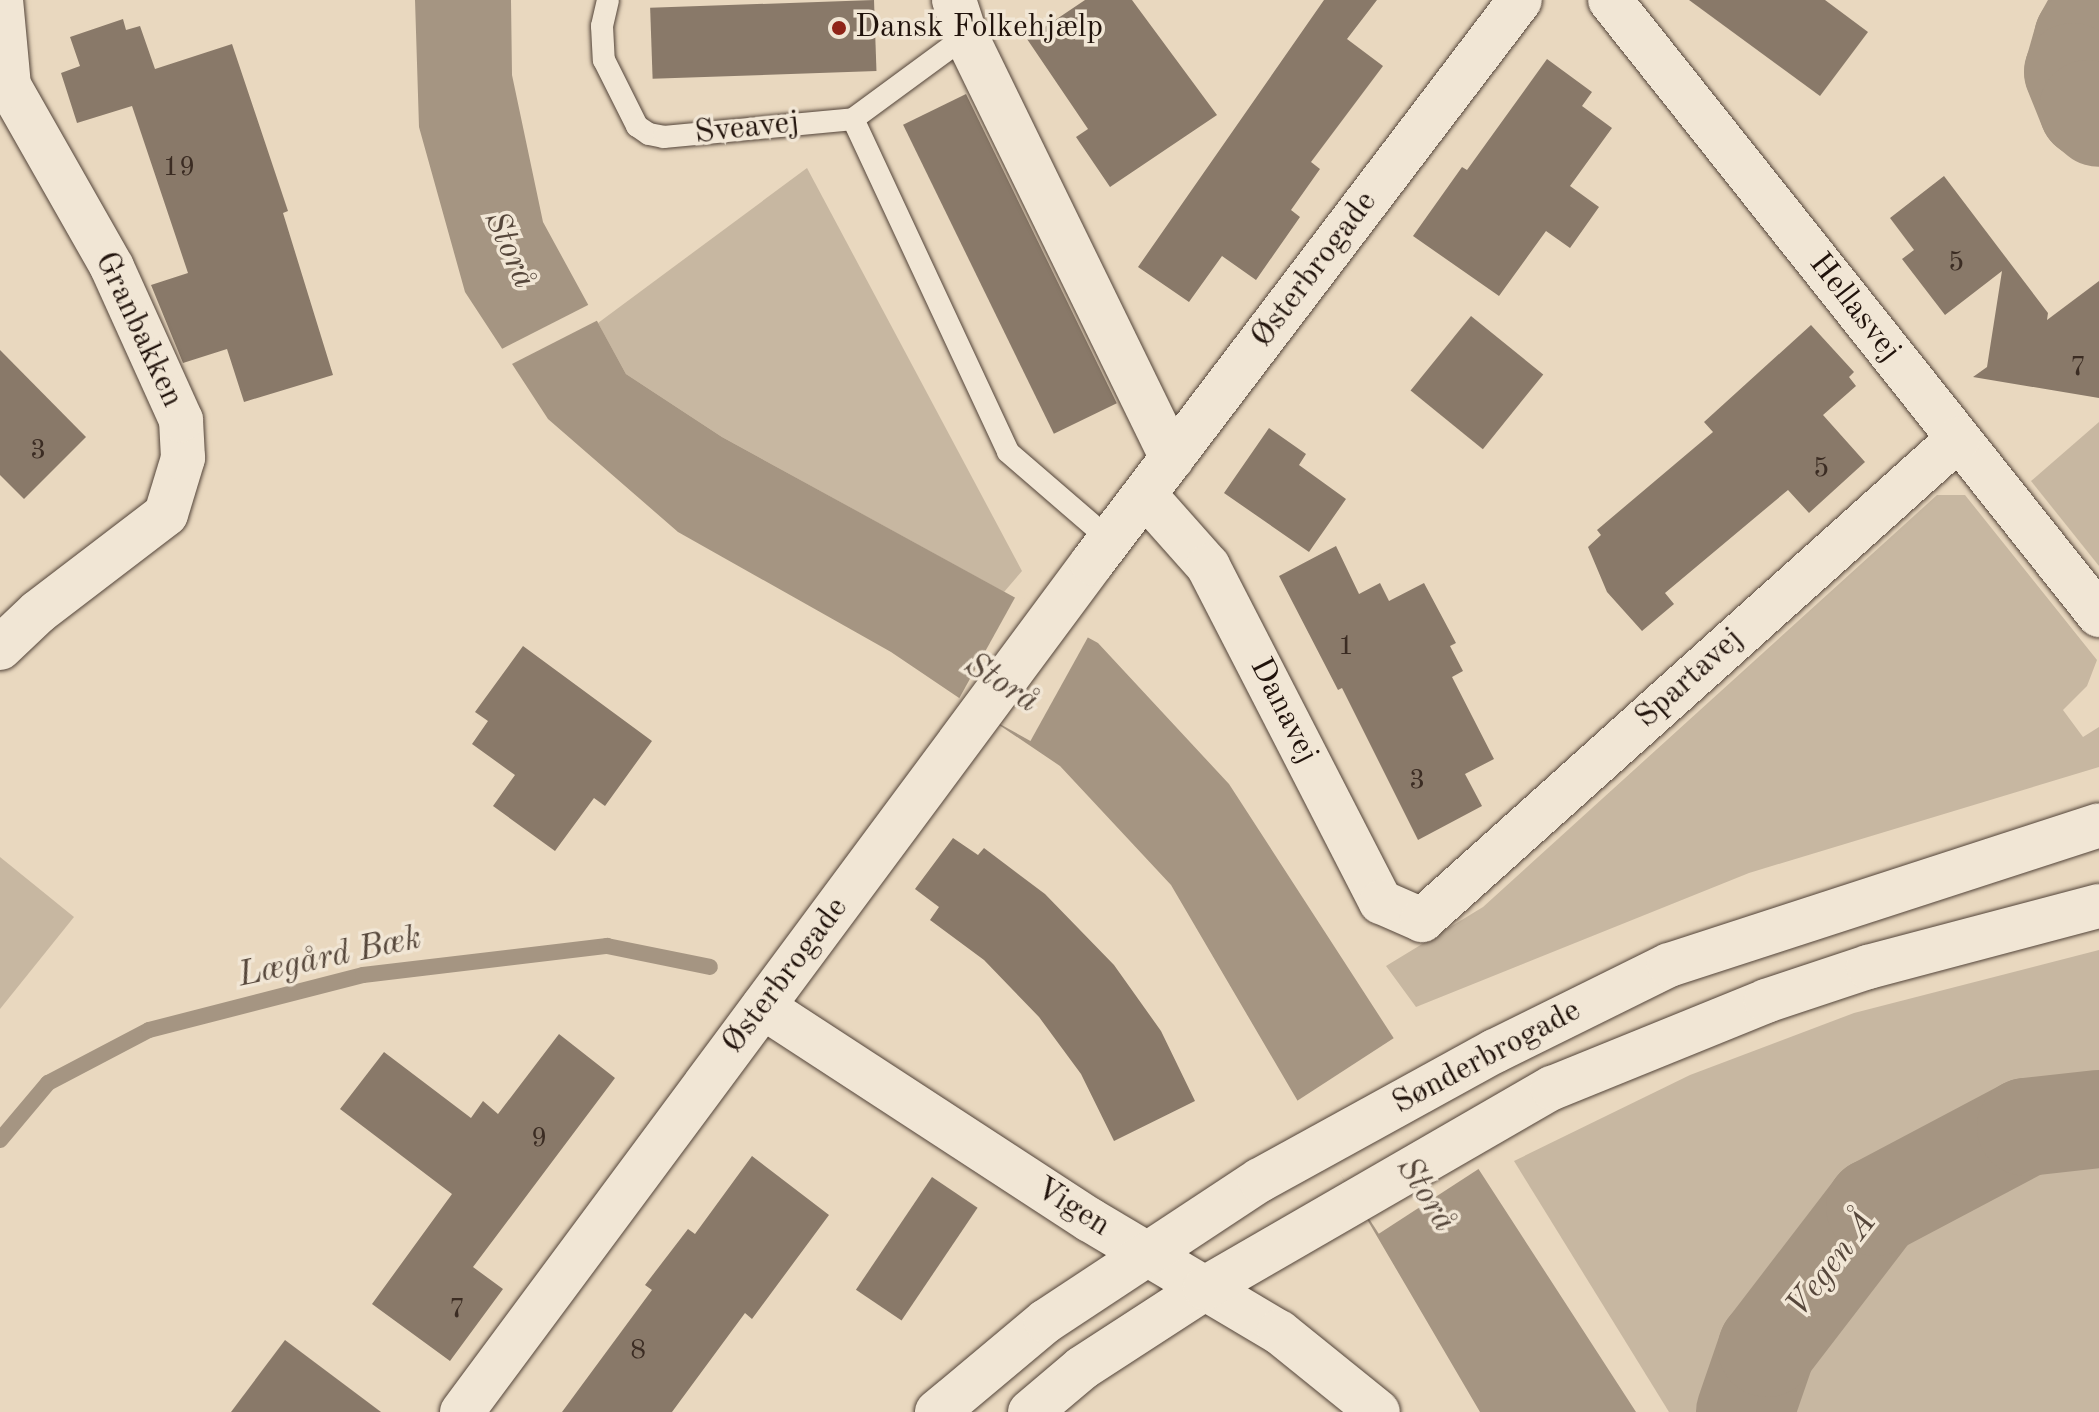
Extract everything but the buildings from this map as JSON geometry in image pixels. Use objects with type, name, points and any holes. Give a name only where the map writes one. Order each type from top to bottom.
[{"type":"street","name":"Granbakken","points":[[0,648],[38,612],[166,514],[183,458],[181,420],[112,267],[9,86],[1,0]]},
{"type":"street","name":"Østerbrogade","points":[[462,1412],[1077,584],[1520,0]]},
{"type":"street","name":"Hellasvej","points":[[1610,0],[2099,615]]},
{"type":"street","points":[[960,18],[1172,458]]},
{"type":"street","name":"Spartavej","points":[[1422,920],[1958,439]]},
{"type":"street","name":"Danavej","points":[[1145,495],[1208,566],[1381,902],[1422,920]]},
{"type":"street","name":"Sønderbrogade","points":[[937,1412],[1046,1321],[1260,1180],[1495,1051],[1669,965],[2099,825]]},
{"type":"street","name":"Sønderbrogade","points":[[1030,1412],[1082,1368],[1205,1288],[1531,1099],[1657,1042],[1766,1001],[1868,967],[2099,906]]},
{"type":"street","name":"Vigen","points":[[763,1007],[1146,1254],[1279,1332],[1378,1412]]},
{"type":"lane","name":"Sveavej","points":[[608,0],[602,26],[604,60],[637,126],[649,134],[664,137],[853,119]]},
{"type":"lane","points":[[960,18],[853,119],[1008,452],[1110,540]]},
{"type":"shaded area","points":[[807,168],[1022,571],[1004,592],[722,437],[626,374],[598,323]]},
{"type":"shaded area","points":[[2099,422],[2099,566],[2031,481]]},
{"type":"shaded area","points":[[1937,495],[1965,495],[2097,660],[2087,686],[2063,710],[2083,737],[2099,727],[2099,767],[1749,873],[1416,1007],[1386,966],[1483,907]]},
{"type":"shaded area","points":[[0,857],[74,917],[0,1009]]},
{"type":"shaded area","points":[[2099,950],[2099,1412],[1669,1412],[1514,1161],[1690,1075],[1854,1013]]},
{"type":"water","name":"Storå","points":[[415,0],[511,0],[512,75],[543,222],[626,374],[722,437],[1098,643],[1229,784],[1636,1412],[1480,1412],[1171,885],[1060,766],[891,652],[678,532],[548,419],[465,292],[419,127]]},
{"type":"pier","points":[[592,303],[600,319],[507,367],[498,351]]},
{"type":"pier","points":[[1017,594],[1090,634],[1030,741],[958,701]]},
{"type":"pier","points":[[1397,1036],[1482,1167],[1379,1234],[1294,1103]]},
{"type":"waterway","name":"Vegen Å","points":[[2099,9],[2083,38],[2073,72],[2088,109],[2099,118]]},
{"type":"waterway","name":"Lægård Bæk","points":[[0,1140],[48,1083],[149,1030],[363,975],[607,946],[710,967]]},
{"type":"waterway","name":"Vegen Å","points":[[1745,1412],[1767,1348],[1875,1207],[2026,1127],[2099,1119]]},
{"type":"place","name":"Dansk Folkehjælp","points":[[839,28]]}]
